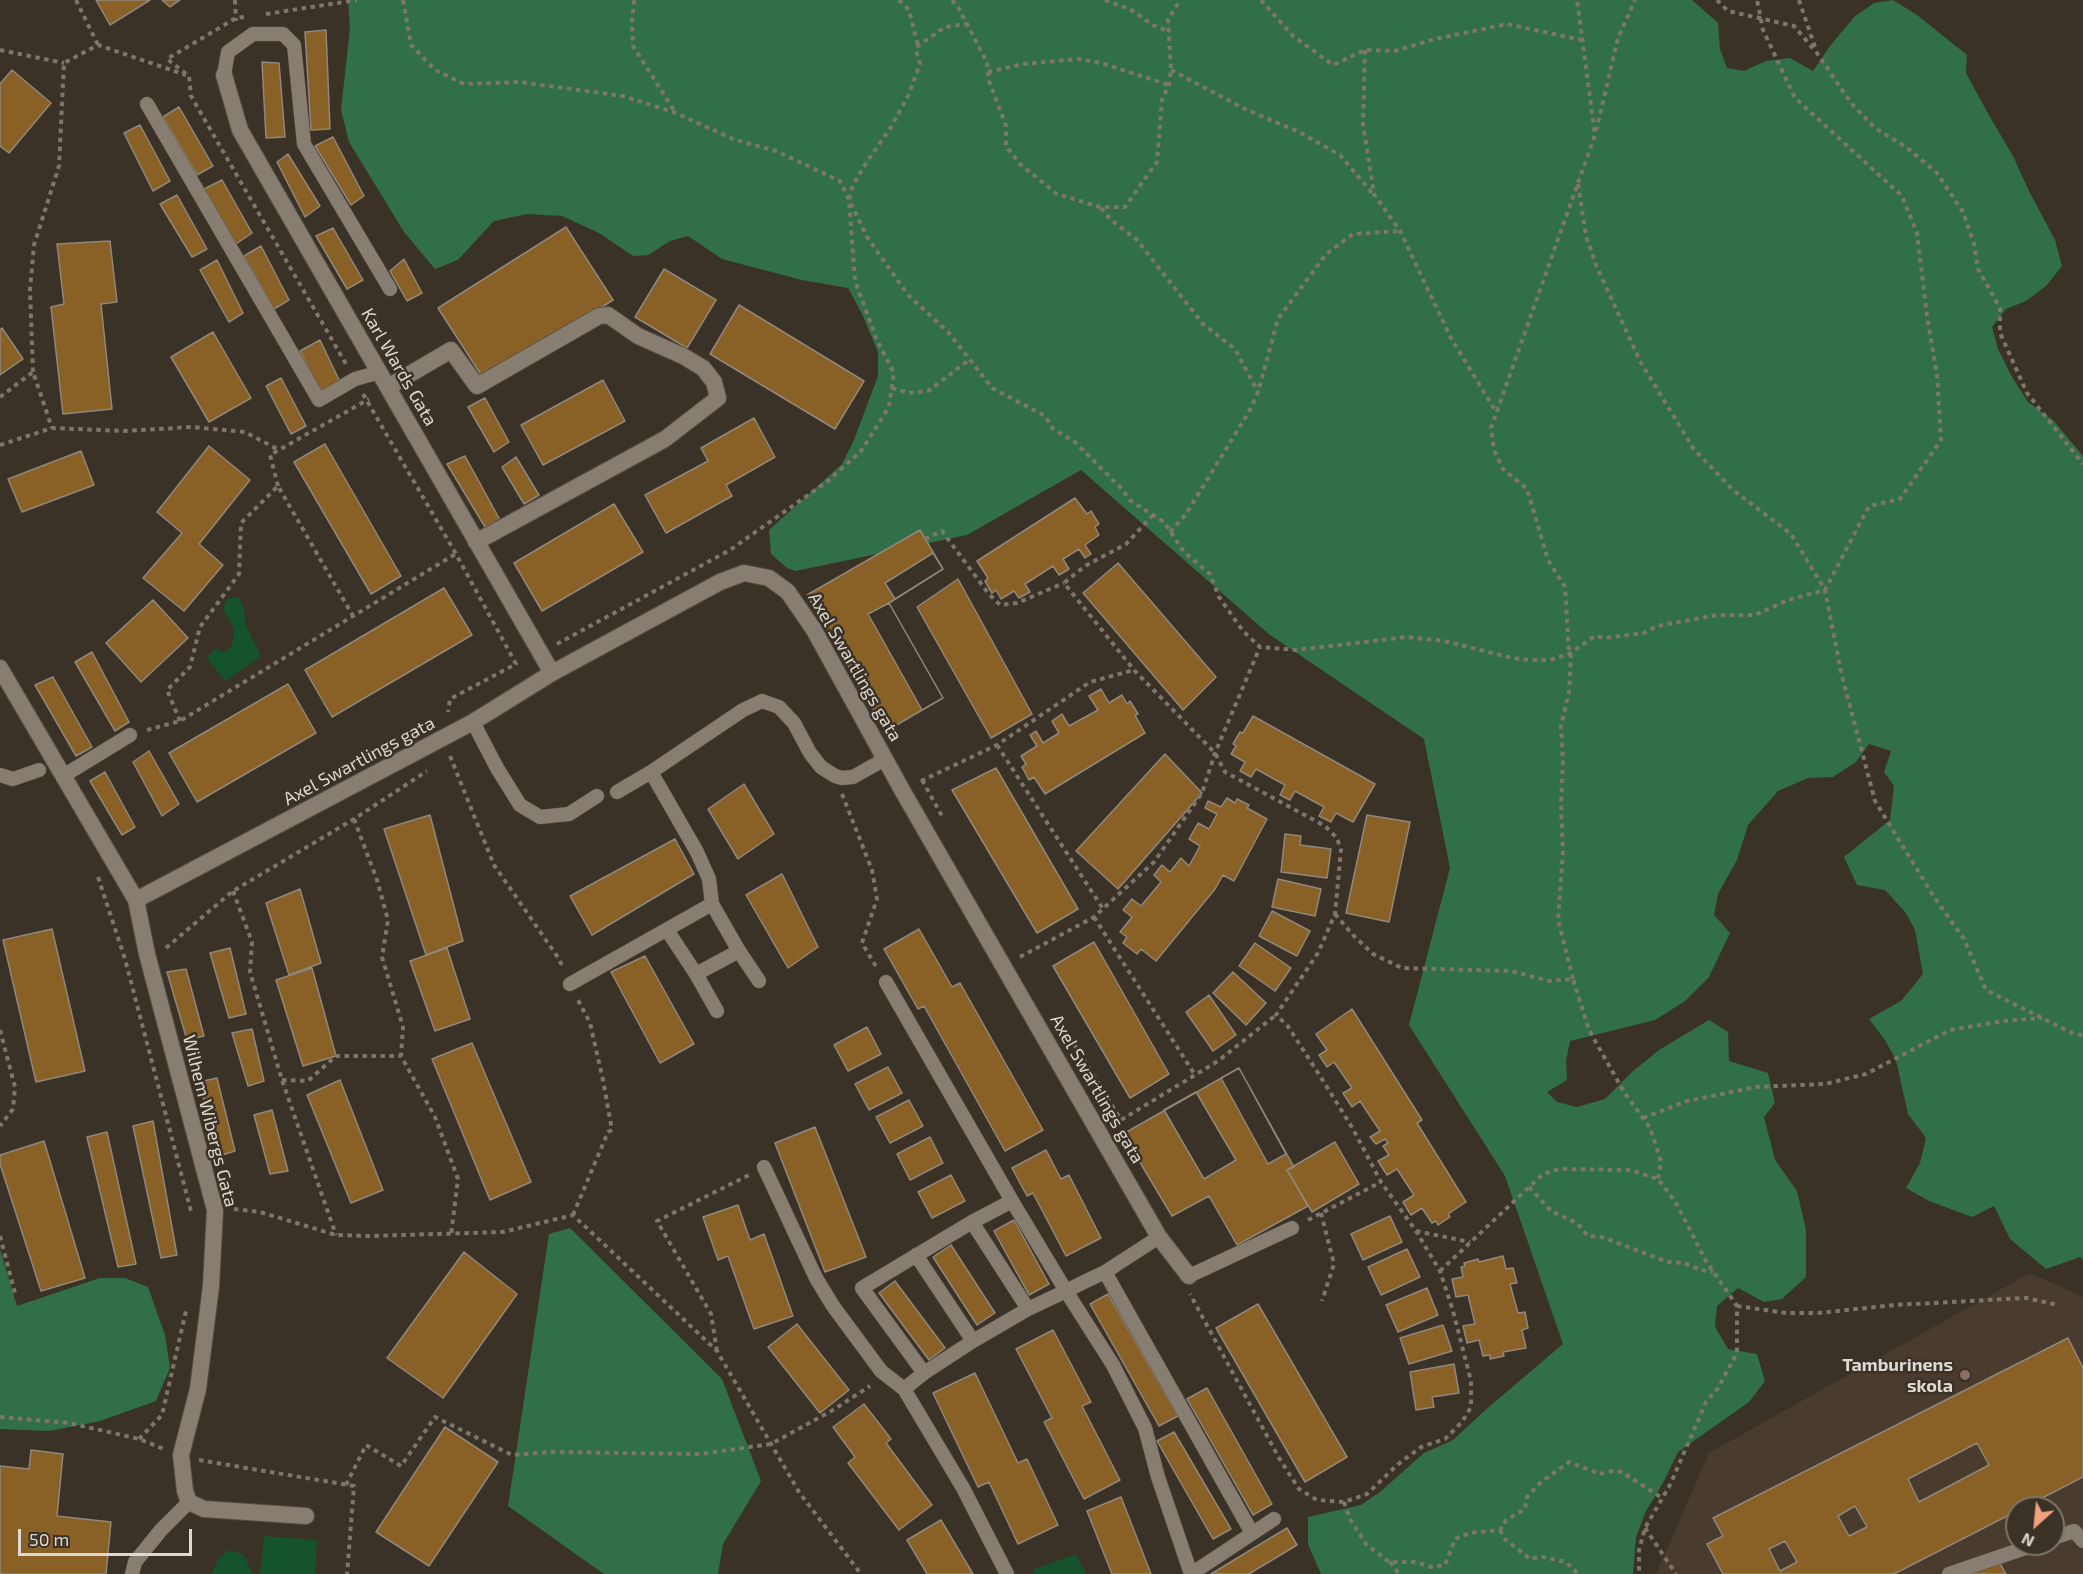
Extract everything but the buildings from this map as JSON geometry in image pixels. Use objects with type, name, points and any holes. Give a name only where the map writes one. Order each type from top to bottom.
[{"type":"street","name":"Karl Wards Gata","points":[[224,75],[240,129],[552,673]]},
{"type":"street","points":[[384,380],[451,350],[477,386],[599,316],[608,315],[638,336],[683,356],[702,368],[714,382],[718,398],[665,439],[476,542]]},
{"type":"street","name":"Axel Swartlings gata","points":[[136,900],[473,723],[552,673],[720,582],[744,573],[769,578],[788,592],[814,630],[902,790],[1160,1237],[1190,1276]]},
{"type":"street","name":"Wilhem Wibergs Gata","points":[[0,668],[136,900],[147,954],[215,1210],[211,1286],[198,1389],[181,1455],[185,1491],[189,1502]]},
{"type":"street","points":[[189,1502],[204,1509],[306,1515]]},
{"type":"lane","points":[[224,75],[228,52],[253,34],[283,33],[294,45],[304,144],[390,289]]},
{"type":"lane","points":[[147,104],[319,400],[355,379],[384,380]]},
{"type":"lane","points":[[616,792],[651,772],[743,710],[762,701],[779,707],[794,723],[810,753],[821,767],[835,776],[853,777],[885,759]]},
{"type":"lane","points":[[473,723],[520,805],[540,817],[569,814],[597,796]]},
{"type":"lane","points":[[63,776],[130,735]]},
{"type":"lane","points":[[0,775],[13,779],[39,770]]},
{"type":"lane","points":[[651,772],[697,852],[709,879],[712,904],[759,981]]},
{"type":"lane","points":[[570,984],[712,904]]},
{"type":"lane","points":[[667,930],[717,1011]]},
{"type":"lane","points":[[696,974],[739,951]]},
{"type":"lane","points":[[886,982],[1012,1201],[1113,1365],[1145,1428],[1158,1477],[1191,1574],[1275,1519]]},
{"type":"lane","points":[[764,1167],[816,1278],[833,1306],[881,1371],[904,1389],[963,1488],[1006,1574]]},
{"type":"lane","points":[[924,1373],[862,1288],[972,1222],[1012,1201]]},
{"type":"lane","points":[[972,1222],[1028,1310]]},
{"type":"lane","points":[[1190,1276],[1292,1228]]},
{"type":"lane","points":[[904,1389],[973,1341],[1028,1310],[1105,1272],[1160,1237]]},
{"type":"lane","points":[[916,1255],[973,1341]]},
{"type":"lane","points":[[1105,1272],[1252,1533]]},
{"type":"lane","points":[[132,1574],[135,1562],[189,1502]]},
{"type":"lane","points":[[1950,1574],[2005,1555]]},
{"type":"path","points":[[76,0],[98,45],[189,76]]},
{"type":"path","points":[[258,15],[357,0]]},
{"type":"path","points":[[403,0],[411,45],[435,70],[464,84],[520,82],[623,96],[676,113],[733,139],[776,151],[840,181],[867,237],[908,295],[948,332],[992,388],[1045,416],[1053,429],[1076,442],[1131,501],[1164,522],[1184,552],[1210,574],[1219,597],[1243,631],[1260,647],[1296,650],[1407,637],[1444,641],[1512,658],[1530,660],[1550,660],[1569,654],[1595,636],[1605,638],[1644,633],[1657,626],[1717,615],[1755,615],[1788,600],[1825,590],[1869,506],[1900,499],[1941,440],[1937,375],[1917,233],[1902,196],[1795,98],[1763,30],[1757,0]]},
{"type":"path","points":[[634,0],[633,46],[676,113]]},
{"type":"path","points":[[440,762],[458,750],[448,714],[450,699],[730,550],[828,482],[861,451],[889,407],[894,373],[877,340],[855,280],[849,200],[852,188],[862,169],[891,127],[908,96],[920,64],[909,10],[899,0]]},
{"type":"path","points":[[952,0],[987,62],[989,81],[1006,126],[1006,146],[1020,164],[1057,194],[1100,207],[1125,207],[1157,162],[1162,100],[1169,85],[1171,70],[1168,20],[1180,0]]},
{"type":"path","points":[[1105,0],[1130,9],[1153,25],[1170,32]]},
{"type":"path","points":[[1261,0],[1293,36],[1333,65],[1365,50],[1395,51],[1436,39],[1507,24],[1582,40]]},
{"type":"path","points":[[1577,0],[1595,135]]},
{"type":"path","points":[[1635,0],[1618,38],[1595,135],[1491,428],[1494,450],[1503,469],[1527,489],[1548,560],[1565,587],[1569,654],[1571,656],[1569,692],[1561,726],[1563,852],[1558,920],[1589,1030],[1624,1092],[1650,1128],[1661,1161],[1658,1179]]},
{"type":"path","points":[[1717,0],[1728,11],[1794,26],[1817,53],[1851,104],[1875,128],[1906,147],[1937,173],[1964,212],[1974,244],[1978,269],[2001,308],[2000,333],[2016,372],[2027,393],[2083,464]]},
{"type":"path","points":[[1798,0],[1817,53]]},
{"type":"path","points":[[246,17],[236,18],[167,59],[189,76],[191,96],[456,554],[516,664]]},
{"type":"path","points":[[918,46],[945,27],[967,24]]},
{"type":"path","points":[[0,50],[64,63],[98,45]]},
{"type":"path","points":[[1365,50],[1362,124],[1374,194]]},
{"type":"path","points":[[988,72],[1023,64],[1078,60],[1101,63],[1169,85]]},
{"type":"path","points":[[52,428],[33,372],[30,290],[34,245],[59,166],[64,63]]},
{"type":"path","points":[[1171,70],[1245,109],[1299,132],[1340,155],[1374,194],[1400,231],[1451,338],[1496,413]]},
{"type":"path","points":[[1578,184],[1586,236],[1596,266],[1640,361],[1693,448],[1733,490],[1791,534],[1825,590],[1841,672],[1875,801],[1934,897],[1964,939],[1986,990],[2074,1034],[2083,1035]]},
{"type":"path","points":[[1100,207],[1111,220],[1137,240],[1203,324],[1235,349],[1258,392]]},
{"type":"path","points":[[1170,532],[1186,514],[1250,410],[1258,392],[1278,319],[1326,254],[1353,234],[1400,231]]},
{"type":"path","points":[[892,388],[908,393],[928,391],[969,360]]},
{"type":"path","points":[[0,397],[33,372]]},
{"type":"path","points":[[353,616],[278,486],[270,455],[366,400],[384,380]]},
{"type":"path","points":[[0,444],[52,428],[124,431],[202,428],[245,432],[279,450]]},
{"type":"path","points":[[180,722],[167,690],[190,667],[200,627],[239,574],[241,523],[278,486]]},
{"type":"path","points":[[925,539],[942,531],[988,593],[1000,605],[1017,603],[1064,583],[1085,566],[1126,544],[1153,515]]},
{"type":"path","points":[[130,735],[180,722],[476,542]]},
{"type":"path","points":[[1064,583],[1134,669],[1215,753],[1225,772],[1325,826],[1338,838],[1341,850],[1335,914],[1317,953],[1276,1015],[1218,1061],[1121,1120],[1064,1029]]},
{"type":"path","points":[[1020,957],[1094,917],[1154,862],[1202,793],[1215,753],[1260,647]]},
{"type":"path","points":[[902,790],[997,745],[1090,682],[1134,669]]},
{"type":"path","points":[[997,745],[1103,909]]},
{"type":"path","points":[[450,756],[493,864],[559,959],[590,1023],[612,1130],[608,1132],[573,1215]]},
{"type":"path","points":[[125,959],[166,948],[233,891],[354,819],[430,769]]},
{"type":"path","points":[[842,778],[842,796],[872,870],[877,899],[862,943],[886,982]]},
{"type":"path","points":[[354,819],[377,880],[388,920],[382,957],[403,1027],[401,1056],[435,1117],[458,1179],[451,1235]]},
{"type":"path","points":[[97,876],[125,959],[192,1215],[234,1209],[260,1212],[336,1235],[451,1235],[502,1233],[573,1215]]},
{"type":"path","points":[[233,891],[252,942],[250,972],[282,1080],[336,1235]]},
{"type":"path","points":[[1335,914],[1373,954],[1402,968],[1511,971],[1549,981],[1573,979]]},
{"type":"path","points":[[1094,917],[1195,1075]]},
{"type":"path","points":[[1190,1276],[1190,1293],[1279,1458],[1299,1489],[1317,1500],[1344,1502],[1367,1494],[1397,1465],[1421,1447],[1445,1439],[1462,1422],[1471,1407],[1472,1381],[1440,1271],[1382,1182],[1353,1129],[1287,1025],[1276,1015]]},
{"type":"path","points":[[1643,1118],[1687,1101],[1756,1087],[1825,1084],[1856,1077],[1950,1030],[2003,1021],[2044,1018]]},
{"type":"path","points":[[0,1030],[15,1087],[13,1109],[0,1126]]},
{"type":"path","points":[[282,1080],[308,1081],[336,1056],[401,1056]]},
{"type":"path","points":[[717,1351],[711,1314],[657,1221],[764,1167]]},
{"type":"path","points":[[1440,1271],[1543,1174],[1559,1169],[1630,1170],[1658,1179],[1676,1203],[1706,1261],[1737,1306],[1737,1353],[1718,1388],[1706,1402],[1662,1498],[1645,1528],[1639,1550],[1639,1574]]},
{"type":"path","points":[[1292,1228],[1382,1182]]},
{"type":"path","points":[[1529,1188],[1551,1211],[1577,1222],[1588,1236],[1602,1237],[1668,1262],[1684,1263],[1714,1273]]},
{"type":"path","points":[[1321,1213],[1334,1264],[1322,1301]]},
{"type":"path","points":[[573,1215],[717,1351],[799,1492],[861,1574]]},
{"type":"path","points":[[1416,1231],[1471,1242]]},
{"type":"path","points":[[0,1236],[15,1293]]},
{"type":"path","points":[[1737,1306],[1786,1313],[1818,1313],[1895,1305],[2026,1298],[2058,1305]]},
{"type":"path","points":[[139,1439],[162,1415],[188,1300]]},
{"type":"path","points":[[346,1485],[366,1445],[402,1466],[435,1417],[512,1455],[550,1452],[701,1454],[771,1444],[833,1410],[887,1375]]},
{"type":"path","points":[[0,1417],[69,1423],[139,1439],[181,1455],[214,1463],[354,1486],[347,1574]]},
{"type":"path","points":[[1500,1530],[1506,1520],[1525,1509],[1527,1497],[1540,1483],[1569,1462],[1600,1474],[1612,1471],[1622,1472],[1662,1498]]},
{"type":"path","points":[[1344,1502],[1350,1519],[1366,1544],[1389,1562],[1399,1574]]},
{"type":"path","points":[[1645,1528],[1676,1574]]},
{"type":"path","points":[[1389,1562],[1415,1562],[1431,1567],[1445,1565],[1455,1539],[1468,1533],[1500,1530]]},
{"type":"path","points":[[1500,1530],[1505,1539],[1530,1559],[1543,1557],[1566,1562],[1578,1574]]},
{"type":"shaded area","name":"Tamburinens skola","points":[[2030,1273],[2083,1297],[2083,1574],[1656,1574],[1709,1453]]},
{"type":"green space","points":[[348,0],[1692,0],[1718,23],[1720,49],[1727,68],[1744,71],[1766,61],[1790,58],[1813,71],[1854,17],[1874,3],[1893,0],[1917,15],[1967,55],[1966,73],[2013,156],[2055,240],[2062,266],[2046,286],[2026,301],[2006,309],[1992,327],[1998,349],[2028,402],[2053,420],[2083,456],[2083,1260],[2080,1257],[2046,1269],[2010,1239],[1994,1206],[1972,1217],[1929,1201],[1906,1188],[1920,1163],[1926,1138],[1908,1114],[1896,1060],[1885,1040],[1869,1019],[1901,1001],[1923,974],[1915,930],[1906,913],[1885,890],[1857,885],[1844,857],[1890,820],[1894,786],[1884,772],[1891,751],[1869,744],[1856,762],[1833,777],[1808,778],[1778,791],[1748,825],[1737,860],[1718,894],[1714,915],[1730,933],[1709,977],[1685,1001],[1655,1020],[1570,1041],[1566,1061],[1567,1080],[1547,1092],[1557,1102],[1577,1107],[1605,1099],[1632,1072],[1659,1050],[1709,1020],[1728,1032],[1729,1061],[1768,1073],[1775,1103],[1764,1117],[1775,1160],[1797,1191],[1806,1230],[1806,1277],[1782,1299],[1764,1302],[1738,1288],[1717,1306],[1715,1327],[1728,1349],[1757,1354],[1765,1381],[1749,1402],[1678,1452],[1646,1511],[1636,1537],[1633,1574],[1321,1574],[1308,1544],[1308,1517],[1361,1505],[1380,1492],[1424,1453],[1453,1440],[1563,1344],[1505,1176],[1409,1025],[1450,868],[1424,739],[1270,635],[1081,470],[967,535],[796,571],[787,568],[771,554],[769,530],[842,464],[854,440],[878,376],[878,352],[848,288],[802,280],[722,259],[688,236],[670,241],[648,255],[633,256],[599,233],[562,216],[527,214],[494,221],[458,260],[435,269],[404,232],[349,142],[341,110],[350,28]]},
{"type":"green space","points":[[238,597],[244,608],[245,624],[261,656],[225,681],[206,657],[216,648],[224,653],[232,646],[234,629],[223,609],[227,599]]},
{"type":"green space","points":[[570,1228],[722,1379],[761,1481],[723,1544],[718,1574],[604,1574],[508,1506],[549,1234]]},
{"type":"green space","points":[[0,1249],[17,1306],[100,1278],[125,1278],[148,1287],[165,1335],[170,1368],[156,1401],[100,1421],[49,1431],[0,1429]]},
{"type":"green space","points":[[264,1536],[317,1540],[315,1574],[260,1574]]},
{"type":"green space","points":[[228,1550],[243,1554],[253,1574],[211,1574],[218,1560]]},
{"type":"green space","points":[[1076,1554],[1086,1574],[1034,1574],[1032,1570]]},
{"type":"place","name":"Tamburinens skola","points":[[1965,1375]]}]
